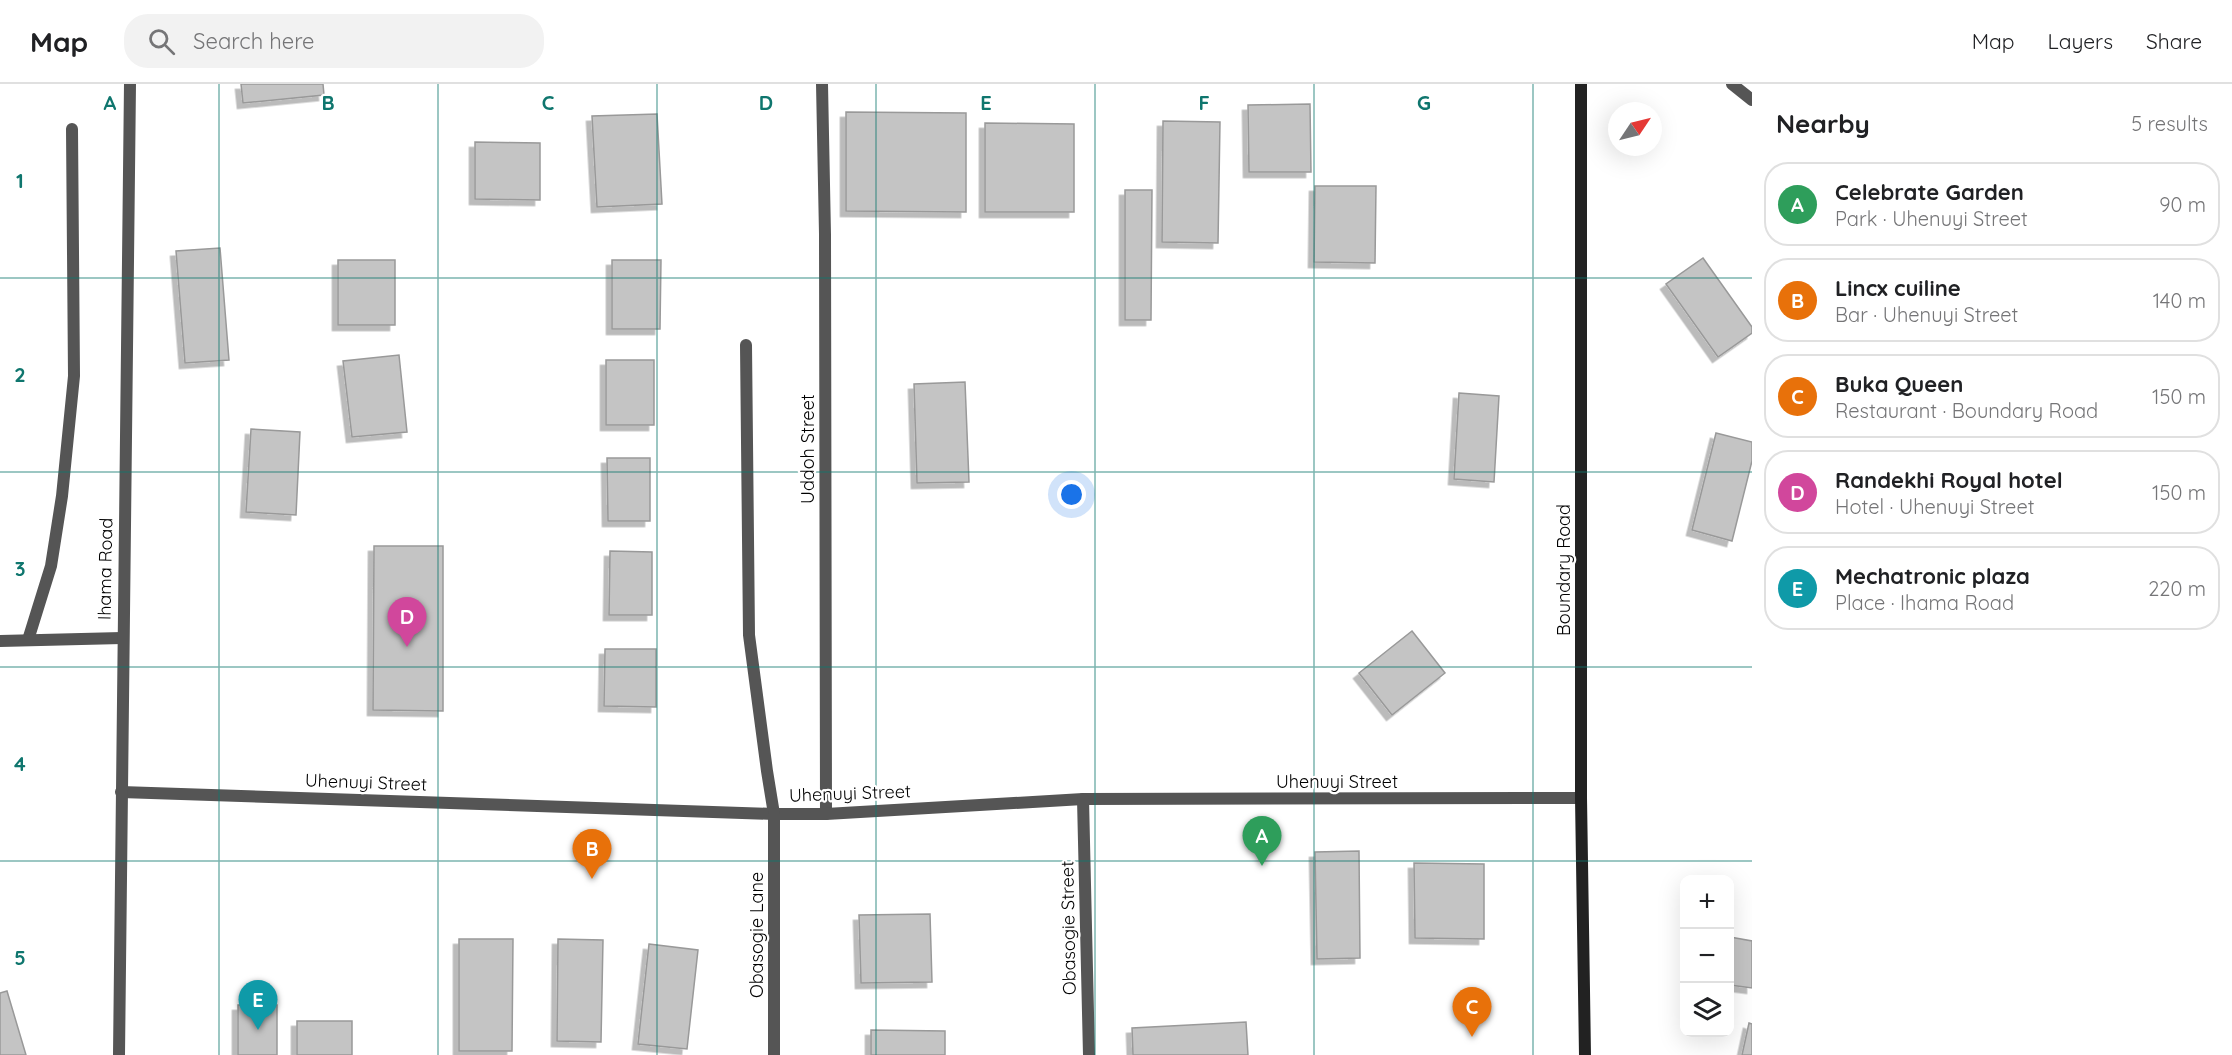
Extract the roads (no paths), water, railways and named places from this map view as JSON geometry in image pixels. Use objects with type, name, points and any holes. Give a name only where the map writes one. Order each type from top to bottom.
[{"type":"street","name":"Ihama Road","points":[[119,1055],[130,84]]},
{"type":"street","name":"Uddoh Street","points":[[822,84],[825,234],[826,814]]},
{"type":"street","name":"Boundary Road","points":[[1581,84],[1581,798],[1585,1055]]},
{"type":"street","points":[[1732,84],[1752,100]]},
{"type":"street","points":[[28,640],[51,566],[62,496],[74,376],[72,129]]},
{"type":"street","name":"Obasogie Lane","points":[[746,345],[749,635],[774,814],[774,1055]]},
{"type":"street","points":[[0,641],[122,638]]},
{"type":"street","name":"Uhenuyi Street","points":[[121,792],[774,814],[826,814],[1083,799],[1581,798]]},
{"type":"street","name":"Obasogie Street","points":[[1083,799],[1089,1055]]},
{"type":"place","name":"Randekhi Royal hotel","points":[[407,647]]},
{"type":"place","name":"Celebrate Garden","points":[[1262,866]]},
{"type":"place","name":"Lincx cuiline","points":[[592,879]]},
{"type":"place","name":"Mechatronic plaza","points":[[258,1030]]},
{"type":"place","name":"Buka Queen","points":[[1472,1037]]}]
